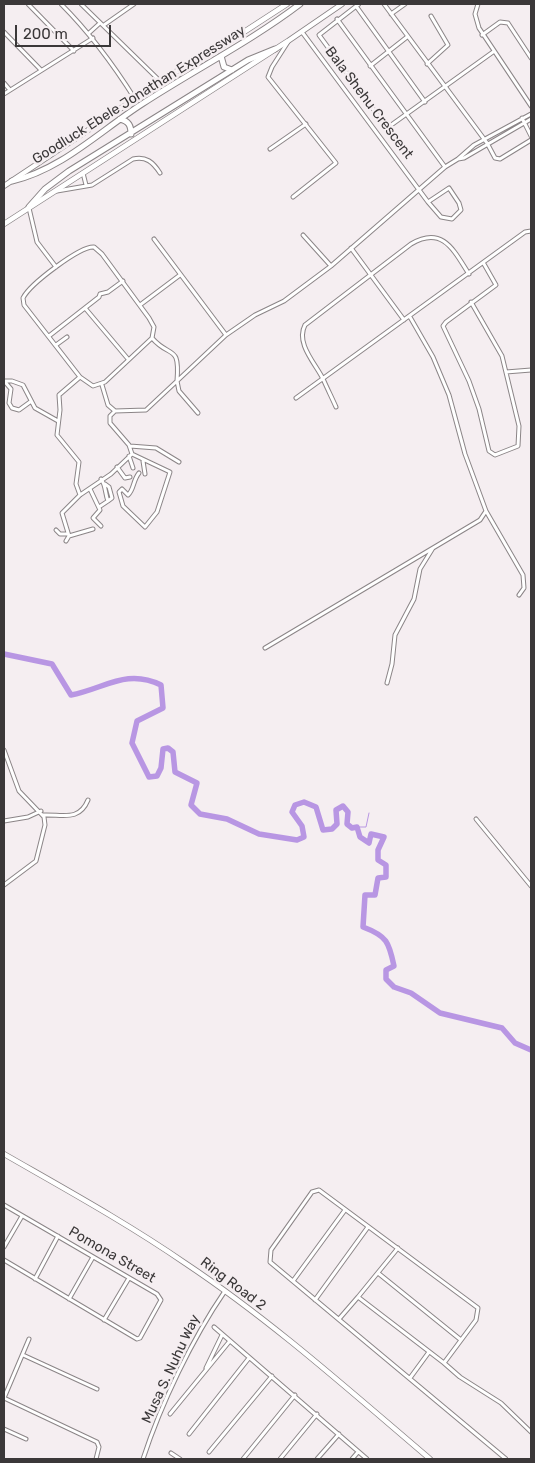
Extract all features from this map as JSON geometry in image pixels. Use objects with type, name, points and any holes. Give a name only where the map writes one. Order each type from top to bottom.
[{"type":"highway","name":"Goodluck Ebele Jonathan Expressway","points":[[12,181],[28,177],[50,167],[120,118],[221,56],[300,4]]},
{"type":"highway","name":"Goodluck Ebele Jonathan Expressway","points":[[29,207],[45,189],[69,171],[248,60],[275,49]]},
{"type":"highway","points":[[221,56],[224,67],[233,70]]},
{"type":"highway","points":[[120,118],[131,127],[131,134]]},
{"type":"main road","name":"Goodluck Ebele Jonathan Expressway","points":[[4,186],[161,82],[287,4]]},
{"type":"main road","name":"Goodluck Ebele Jonathan Expressway","points":[[4,224],[302,32],[342,4]]},
{"type":"main road","name":"Ring Road 2","points":[[4,1154],[156,1244],[225,1291],[290,1341],[430,1459]]},
{"type":"street","points":[[28,4],[74,51]]},
{"type":"street","points":[[61,4],[89,33],[111,60],[135,99]]},
{"type":"street","points":[[81,4],[161,82]]},
{"type":"street","points":[[104,26],[134,4]]},
{"type":"street","points":[[384,4],[487,143],[495,158],[499,160],[531,138],[522,118]]},
{"type":"street","points":[[391,14],[405,4]]},
{"type":"street","points":[[478,4],[475,18],[482,35],[531,106]]},
{"type":"street","points":[[425,102],[358,5],[319,34],[385,127],[389,127],[425,102],[493,52]]},
{"type":"street","points":[[427,64],[448,45],[431,16]]},
{"type":"street","points":[[337,19],[445,167]]},
{"type":"street","points":[[482,35],[500,22],[508,23],[531,58]]},
{"type":"street","points":[[89,33],[100,23]]},
{"type":"street","points":[[4,32],[41,70]]},
{"type":"street","name":"Bala Shehu Crescent","points":[[302,32],[428,202],[441,218],[446,220],[455,217],[461,210],[457,199],[448,188],[428,202]]},
{"type":"street","points":[[370,66],[407,37]]},
{"type":"street","points":[[4,94],[93,38]]},
{"type":"street","points":[[288,41],[268,77],[336,163],[293,197]]},
{"type":"street","points":[[4,83],[10,90]]},
{"type":"street","points":[[102,385],[108,405],[115,411],[146,410],[226,335],[255,315],[284,301],[331,266],[419,188],[458,159],[464,152],[483,139],[531,114]]},
{"type":"street","points":[[458,159],[464,158],[531,119]]},
{"type":"street","points":[[270,149],[306,124]]},
{"type":"street","points":[[54,191],[100,181],[133,159],[150,160],[160,173]]},
{"type":"street","points":[[83,172],[86,185]]},
{"type":"street","points":[[29,207],[37,242],[56,267]]},
{"type":"street","points":[[296,398],[484,264],[525,232],[531,231]]},
{"type":"street","points":[[303,235],[331,266]]},
{"type":"street","points":[[336,407],[324,379],[310,359],[304,339],[304,327],[411,244],[431,238],[447,242],[469,274]]},
{"type":"street","points":[[154,239],[226,335]]},
{"type":"street","points":[[87,247],[94,247],[122,281],[154,327],[152,338],[102,385],[93,386],[80,377],[24,305],[23,298],[30,287],[56,267],[87,247]]},
{"type":"street","points":[[351,248],[404,320]]},
{"type":"street","points":[[471,302],[498,346],[519,426],[520,441],[517,447],[493,455],[489,451],[479,409],[469,381],[444,327],[446,322],[471,302],[496,285],[484,264]]},
{"type":"street","points":[[140,305],[180,275]]},
{"type":"street","points":[[49,336],[100,294],[108,292],[122,281]]},
{"type":"street","points":[[85,308],[128,359]]},
{"type":"street","points":[[410,317],[433,357],[449,395],[465,454],[486,511],[523,575],[524,588],[518,595]]},
{"type":"street","points":[[56,345],[67,336]]},
{"type":"street","points":[[152,338],[176,354],[179,391],[198,413]]},
{"type":"street","points":[[506,372],[531,370]]},
{"type":"street","points":[[80,377],[59,394],[57,435],[78,462],[76,484],[80,495]]},
{"type":"street","points":[[4,381],[12,381],[23,385],[27,390],[30,402],[35,408],[58,421]]},
{"type":"street","points":[[4,381],[11,389],[10,405],[15,410],[19,410],[30,402]]},
{"type":"street","points":[[4,405],[9,399]]},
{"type":"street","points":[[115,411],[110,416],[110,423],[130,446],[133,468]]},
{"type":"street","points":[[130,446],[156,448],[179,462]]},
{"type":"street","points":[[131,455],[170,472],[157,512],[145,527],[123,506],[119,492],[122,489],[128,495],[130,494],[134,479],[139,473]]},
{"type":"street","points":[[66,541],[69,535],[62,513],[80,495],[131,455]]},
{"type":"street","points":[[142,460],[145,474]]},
{"type":"street","points":[[117,467],[125,478],[130,477]]},
{"type":"street","points":[[99,507],[112,498],[109,487],[101,479]]},
{"type":"street","points":[[90,489],[100,510],[93,518],[101,526]]},
{"type":"street","points":[[265,648],[480,520],[486,511]]},
{"type":"street","points":[[56,530],[60,534],[69,535],[93,529]]},
{"type":"street","points":[[387,683],[392,664],[395,635],[414,599],[420,569],[438,545]]},
{"type":"street","points":[[4,750],[19,791],[42,813],[45,825],[36,861],[4,885]]},
{"type":"street","points":[[4,821],[42,813],[65,817],[75,815],[84,808],[88,800]]},
{"type":"street","points":[[476,819],[531,886]]},
{"type":"street","points":[[444,1363],[476,1320],[478,1308],[319,1190],[312,1192],[269,1256],[273,1264],[505,1459]]},
{"type":"street","name":"Pomona Street","points":[[4,1205],[157,1294],[161,1299],[140,1338],[134,1338],[4,1260]]},
{"type":"street","points":[[293,1281],[345,1210]]},
{"type":"street","points":[[4,1247],[22,1216]]},
{"type":"street","points":[[315,1300],[368,1227]]},
{"type":"street","points":[[35,1279],[58,1236]]},
{"type":"street","points":[[339,1319],[398,1248]]},
{"type":"street","points":[[69,1299],[93,1257]]},
{"type":"street","points":[[378,1273],[461,1340]]},
{"type":"street","points":[[104,1320],[129,1278]]},
{"type":"street","name":"Musa S. Nuhu Way","points":[[143,1459],[190,1349],[225,1291]]},
{"type":"street","points":[[358,1296],[460,1377],[501,1403],[531,1432]]},
{"type":"street","points":[[214,1328],[295,1395],[367,1459]]},
{"type":"street","points":[[203,1374],[222,1335]]},
{"type":"street","points":[[29,1340],[4,1398],[97,1442],[99,1447],[96,1459]]},
{"type":"street","points":[[170,1414],[229,1342]]},
{"type":"street","points":[[410,1378],[429,1352]]},
{"type":"street","points":[[23,1354],[97,1389]]},
{"type":"street","points":[[188,1434],[249,1358]]},
{"type":"street","points":[[209,1452],[272,1376]]},
{"type":"street","points":[[244,1459],[295,1395]]},
{"type":"street","points":[[280,1459],[317,1414]]},
{"type":"street","points":[[4,1429],[26,1439]]},
{"type":"street","points":[[317,1459],[339,1434]]},
{"type":"street","points":[[352,1459],[358,1452]]},
{"type":"street","points":[[171,1453],[180,1459]]},
{"type":"waterway","points":[[4,654],[52,664],[71,695],[126,679],[148,680],[161,685],[163,708],[137,721],[132,743],[149,777],[157,776],[161,768],[163,749],[168,748],[173,752],[175,772],[197,783],[191,805],[200,814],[227,819],[259,834],[297,840],[304,837],[302,826],[292,812],[295,805],[304,802],[316,807],[323,830],[332,829],[337,824],[336,810],[343,806],[348,812],[347,824],[352,828],[357,827],[360,837],[369,843],[371,834],[384,837],[378,850],[378,860],[386,865],[386,877],[378,878],[375,895],[365,895],[363,927],[382,937],[388,945],[394,966],[386,970],[386,979],[394,987],[411,993],[440,1013],[502,1028],[515,1043],[531,1050]]},
{"type":"waterway","points":[[357,827],[366,827],[369,813]]}]
